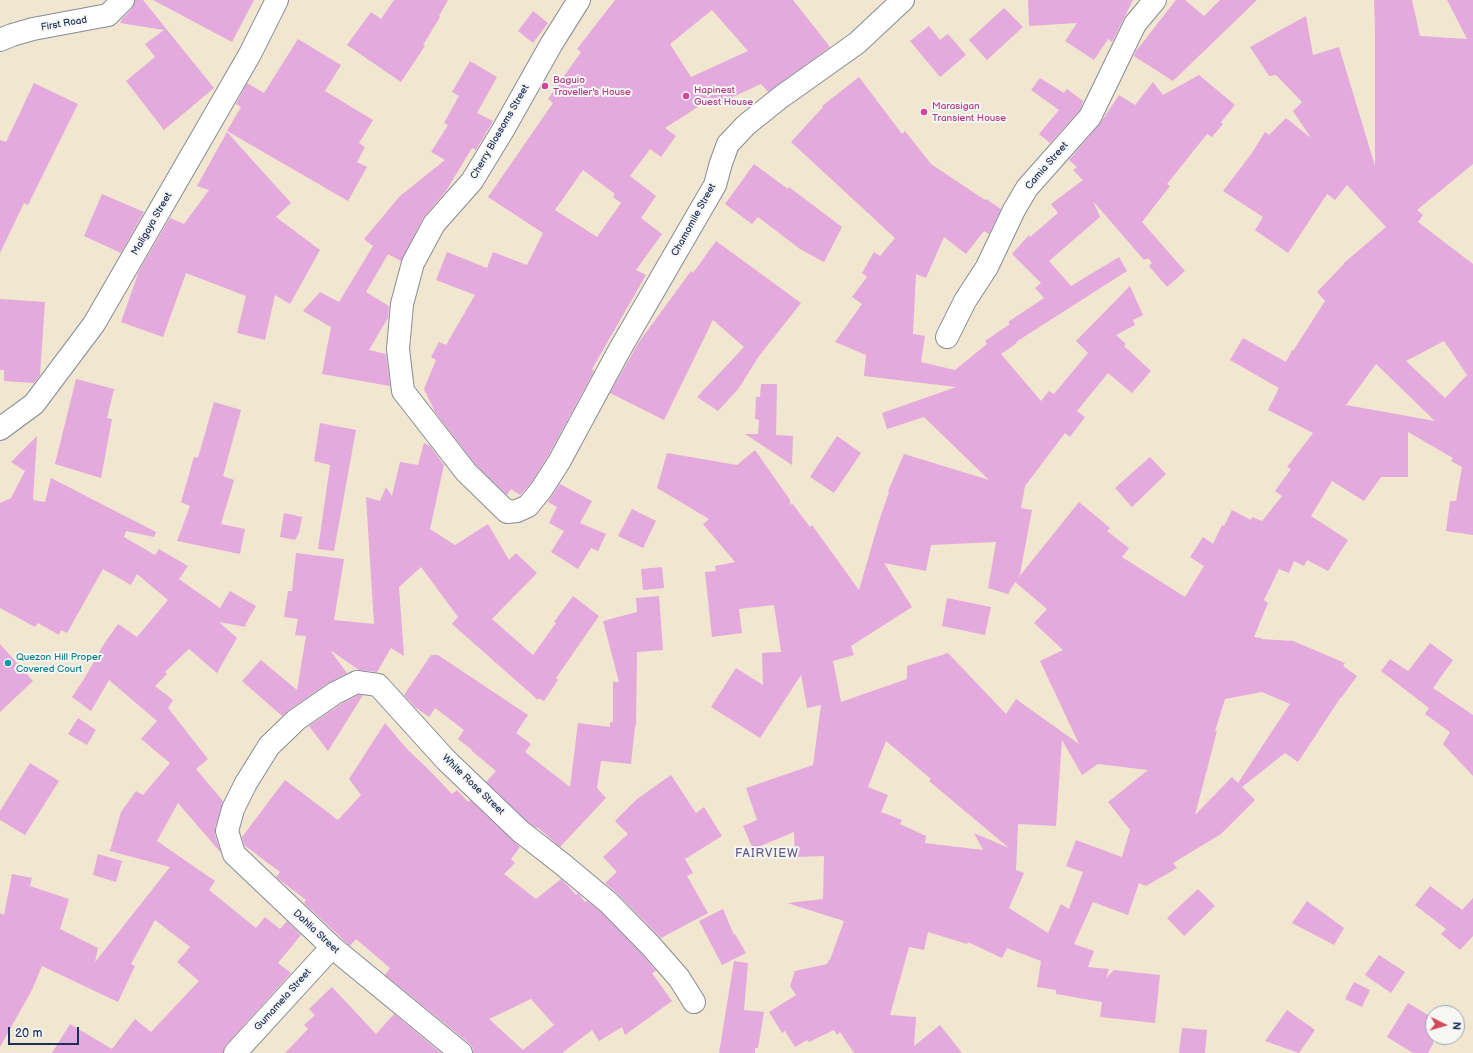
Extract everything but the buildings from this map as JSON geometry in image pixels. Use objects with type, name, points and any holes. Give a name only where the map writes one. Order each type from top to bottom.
[{"type":"street","name":"First Road","points":[[0,40],[33,29],[108,15],[123,0]]},
{"type":"street","name":"Maligaya Street","points":[[0,429],[34,404],[94,324],[206,132],[250,54],[277,0]]},
{"type":"street","name":"Cherry Blossoms Street","points":[[541,490],[528,506],[516,511],[507,512],[466,472],[403,390],[398,349],[402,304],[413,263],[434,224],[472,181],[503,130],[552,42],[579,0]]},
{"type":"street","name":"Chamomile Street","points":[[541,490],[559,462],[620,349],[715,185],[728,144],[746,126],[781,97],[856,43],[903,0]]},
{"type":"street","name":"Camia Street","points":[[947,337],[965,301],[987,267],[1014,210],[1027,188],[1090,117],[1135,24],[1155,0]]},
{"type":"street","name":"White Rose Street","points":[[246,783],[270,746],[296,720],[335,693],[357,682],[378,684],[446,760],[520,831],[562,863],[609,903],[651,946],[679,978],[694,1002]]},
{"type":"street","name":"Dahlia Street","points":[[246,783],[233,809],[227,831],[234,854],[332,947],[461,1053]]},
{"type":"street","name":"Gumamela Street","points":[[235,1053],[332,947]]},
{"type":"place","name":"Baguio Traveller's House","points":[[545,86]]},
{"type":"place","name":"Hapinest Guest House","points":[[686,96]]},
{"type":"place","name":"Marasigan Transient House","points":[[924,112]]},
{"type":"place","name":"Quezon Hill Proper Covered Court","points":[[8,663]]},
{"type":"district","name":"FAIRVIEW","points":[[767,854]]}]
